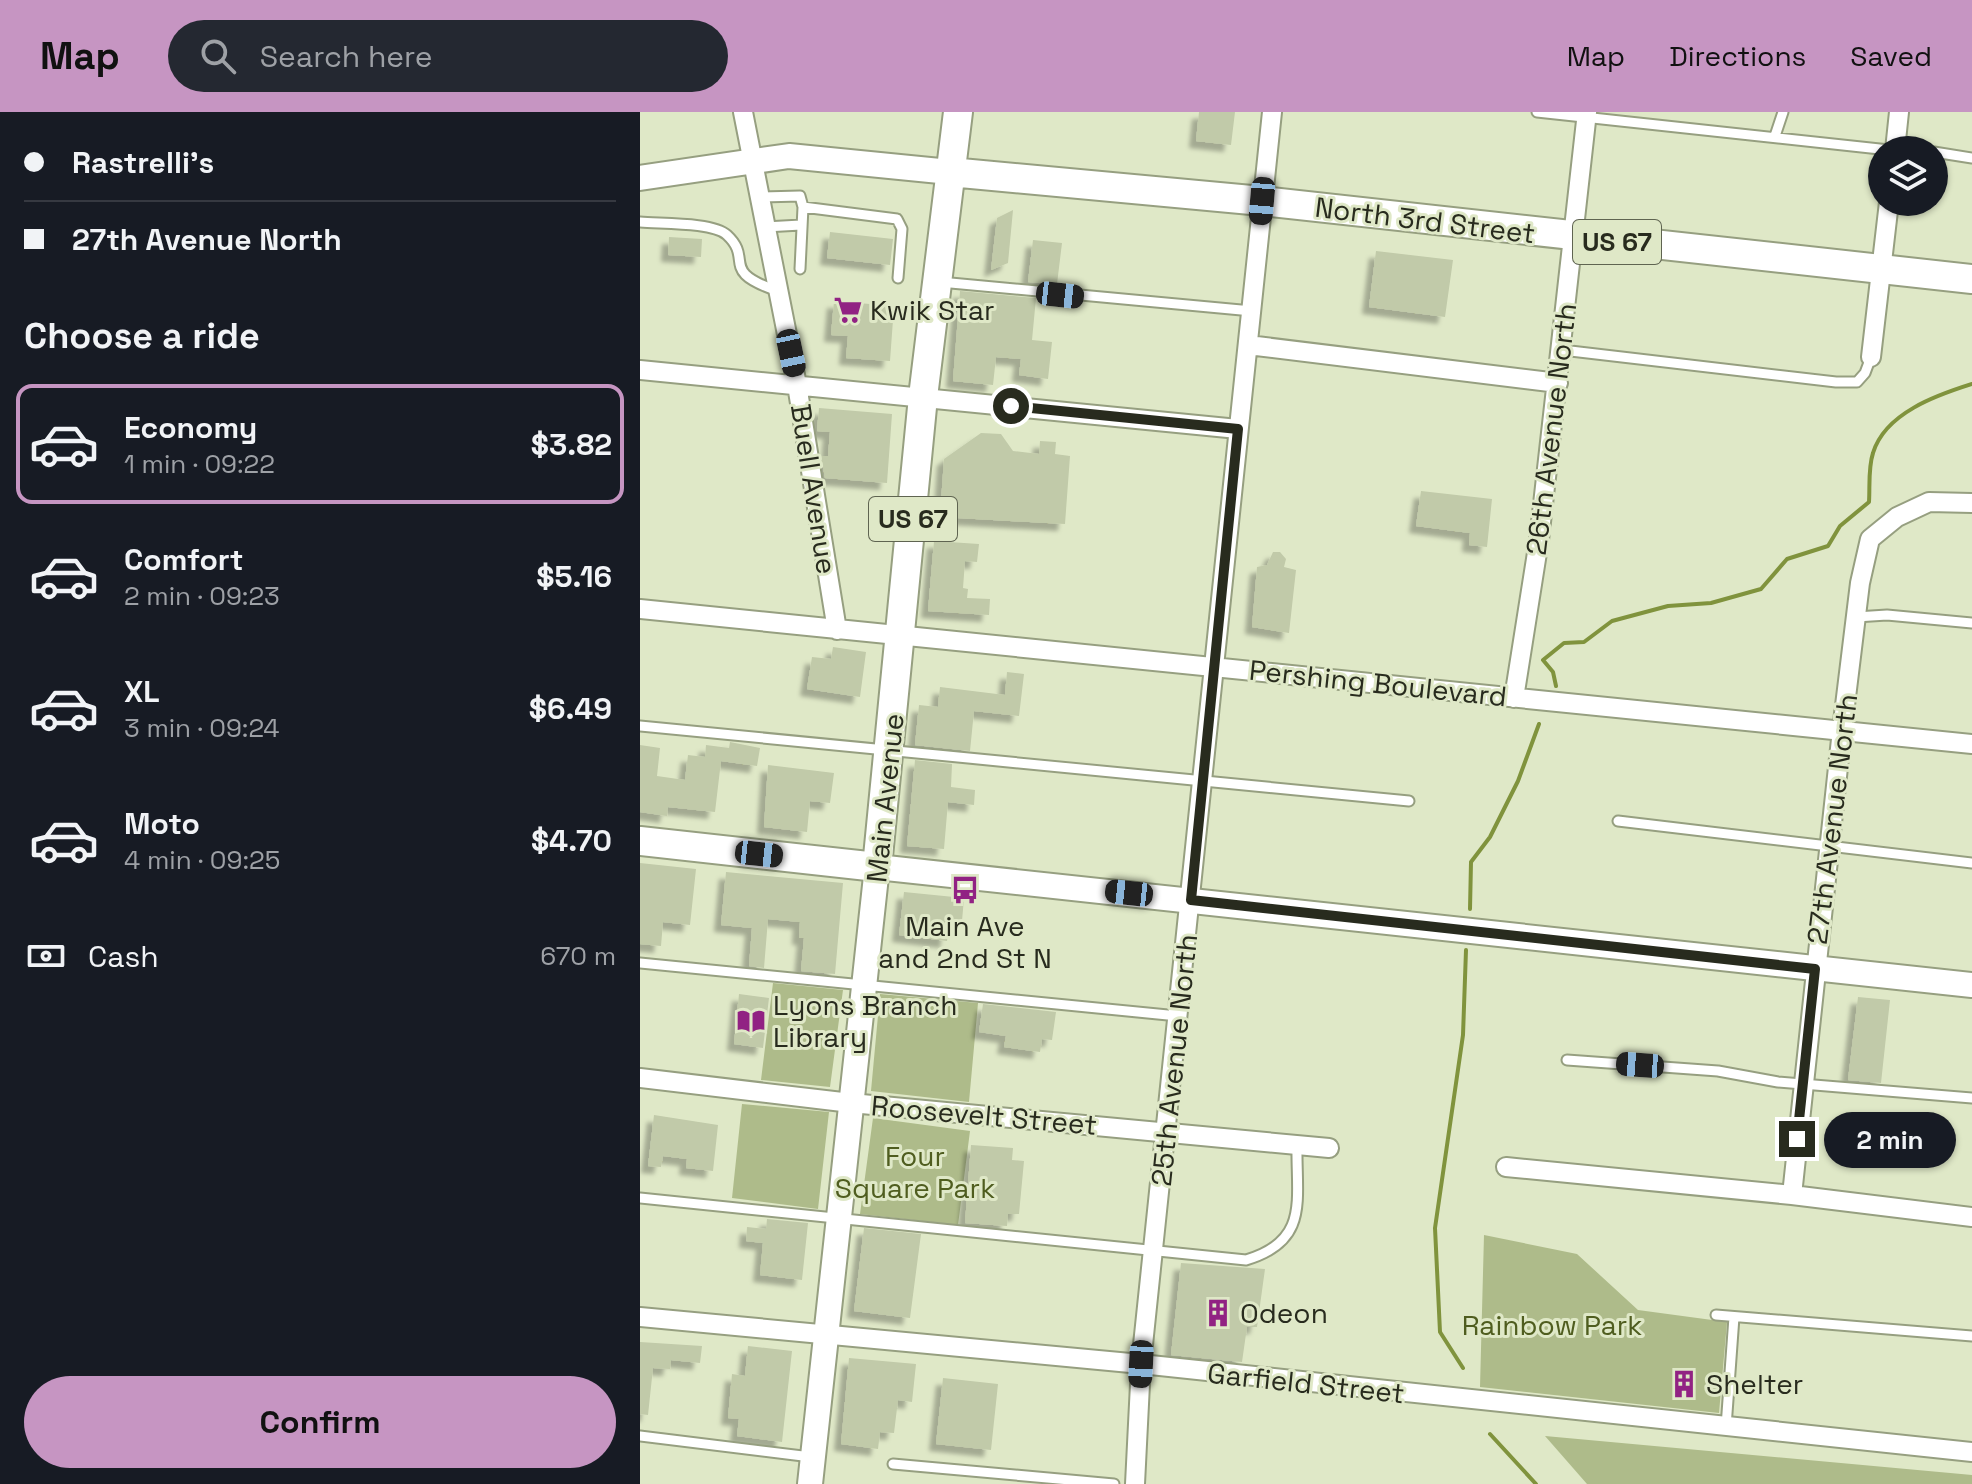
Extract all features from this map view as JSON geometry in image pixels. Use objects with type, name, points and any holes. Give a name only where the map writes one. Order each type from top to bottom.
[{"type":"main road","name":"Main Avenue","points":[[877,867],[923,397],[958,112]]},
{"type":"main road","name":"North 3rd Street","points":[[950,172],[1262,201],[1972,279]]},
{"type":"main road","points":[[640,841],[877,867]]},
{"type":"street","name":"Buell Avenue","points":[[743,112],[797,385],[837,630]]},
{"type":"street","name":"25th Avenue North","points":[[1135,1484],[1141,1364],[1272,112]]},
{"type":"street","points":[[1895,136],[1899,112]]},
{"type":"street","name":"26th Avenue North","points":[[1514,698],[1558,383],[1586,115]]},
{"type":"street","name":"North 3rd Street","points":[[640,178],[789,156],[950,172]]},
{"type":"street","points":[[1871,357],[1888,216]]},
{"type":"street","points":[[1248,345],[1558,383]]},
{"type":"street","points":[[640,370],[1238,429]]},
{"type":"street","name":"27th Avenue North","points":[[1792,1195],[1842,730],[1856,617],[1870,539],[1897,517],[1929,502],[1972,503]]},
{"type":"street","name":"Pershing Boulevard","points":[[640,609],[1972,744]]},
{"type":"street","points":[[877,867],[1972,985]]},
{"type":"street","name":"Main Avenue","points":[[810,1484],[842,1219],[851,1103],[877,867]]},
{"type":"street","name":"Roosevelt Street","points":[[640,1078],[851,1103],[1329,1148]]},
{"type":"street","points":[[1506,1167],[1792,1195],[1972,1217]]},
{"type":"street","name":"Garfield Street","points":[[640,1317],[1141,1364],[1972,1452]]},
{"type":"lane","points":[[1537,112],[1868,147]]},
{"type":"lane","points":[[1775,136],[1783,112]]},
{"type":"lane","points":[[1948,154],[1972,158]]},
{"type":"lane","points":[[759,197],[800,196],[803,207],[800,269]]},
{"type":"lane","points":[[803,207],[897,219],[902,229],[898,278]]},
{"type":"lane","points":[[640,222],[701,226],[724,232],[732,242],[741,273],[751,282],[778,291]]},
{"type":"lane","points":[[765,227],[801,225]]},
{"type":"lane","points":[[937,281],[1252,311]]},
{"type":"lane","points":[[1562,350],[1836,382],[1857,382],[1865,373],[1871,357]]},
{"type":"lane","points":[[1856,617],[1887,615],[1972,623]]},
{"type":"lane","points":[[640,726],[1409,801]]},
{"type":"lane","points":[[1618,821],[1972,863]]},
{"type":"lane","points":[[640,963],[1179,1016]]},
{"type":"lane","points":[[1567,1060],[1718,1071],[1803,1083],[1972,1098]]},
{"type":"lane","points":[[640,1198],[1246,1260],[1278,1248],[1293,1225],[1297,1145]]},
{"type":"lane","points":[[1716,1315],[1972,1336]]},
{"type":"lane","points":[[1726,1427],[1734,1317]]},
{"type":"lane","points":[[640,1436],[813,1457]]},
{"type":"lane","points":[[893,1464],[1114,1484]]},
{"type":"green space","name":"Four Square Park","points":[[773,983],[843,990],[830,1087],[761,1080]]},
{"type":"green space","name":"Four Square Park","points":[[880,994],[978,1003],[969,1102],[871,1091]]},
{"type":"green space","name":"Four Square Park","points":[[742,1104],[829,1112],[818,1209],[732,1198]]},
{"type":"green space","name":"Four Square Park","points":[[873,1118],[970,1131],[958,1225],[860,1214]]},
{"type":"green space","name":"Rainbow Park","points":[[1484,1235],[1577,1254],[1638,1310],[1727,1322],[1719,1413],[1480,1387]]},
{"type":"green space","points":[[1545,1436],[1972,1475],[1972,1484],[1587,1484]]},
{"type":"building","points":[[1199,112],[1235,112],[1231,145],[1196,141]]},
{"type":"building","points":[[1013,210],[1008,263],[991,270],[997,218]]},
{"type":"building","name":"Kwik Star","points":[[830,232],[893,239],[890,265],[827,258]]},
{"type":"building","points":[[669,237],[702,239],[701,257],[668,255]]},
{"type":"building","points":[[1033,240],[1062,243],[1057,284],[1028,282]]},
{"type":"building","points":[[1376,251],[1453,260],[1445,317],[1369,307]]},
{"type":"building","points":[[960,291],[1036,298],[1032,340],[1052,342],[1048,379],[1019,375],[1021,359],[996,357],[993,385],[953,381]]},
{"type":"building","points":[[834,301],[894,306],[890,361],[846,358],[848,336],[831,335]]},
{"type":"building","points":[[819,408],[892,414],[887,483],[825,478],[821,456],[828,456],[830,432],[817,431]]},
{"type":"building","points":[[981,433],[1001,434],[1013,451],[1039,454],[1040,441],[1056,442],[1055,454],[1070,456],[1065,524],[940,517],[944,459]]},
{"type":"building","points":[[1421,491],[1492,499],[1487,547],[1469,545],[1470,533],[1416,526]]},
{"type":"building","points":[[934,541],[979,544],[977,562],[965,561],[963,588],[968,589],[967,598],[990,599],[989,615],[928,611]]},
{"type":"building","points":[[1273,552],[1280,552],[1286,559],[1284,567],[1296,570],[1289,633],[1252,627],[1257,567],[1267,565]]},
{"type":"building","points":[[833,647],[866,652],[860,697],[807,689],[812,657],[831,659]]},
{"type":"building","points":[[1007,672],[1024,674],[1019,716],[974,711],[970,751],[915,745],[919,705],[938,707],[940,687],[1005,695]]},
{"type":"building","points":[[730,742],[760,748],[757,766],[721,761],[715,812],[668,807],[667,816],[640,812],[640,745],[660,748],[657,776],[685,780],[688,755],[705,757],[706,745],[729,748]]},
{"type":"building","points":[[915,760],[952,764],[951,787],[975,790],[974,805],[948,802],[944,849],[907,846]]},
{"type":"building","points":[[768,765],[834,773],[830,803],[810,801],[807,832],[764,827]]},
{"type":"building","points":[[640,863],[696,869],[690,925],[663,922],[661,946],[640,944]]},
{"type":"building","points":[[726,872],[843,883],[835,974],[801,971],[804,938],[799,938],[800,922],[768,919],[764,968],[749,966],[752,928],[721,925]]},
{"type":"building","points":[[904,892],[964,898],[962,921],[950,919],[947,941],[899,935]]},
{"type":"building","name":"Lyons Branch Library","points":[[739,994],[769,998],[763,1048],[734,1044]]},
{"type":"building","points":[[1858,997],[1890,1000],[1881,1083],[1848,1080]]},
{"type":"building","points":[[983,1004],[1056,1012],[1052,1040],[1042,1039],[1040,1052],[1004,1047],[1006,1036],[979,1032]]},
{"type":"building","points":[[654,1115],[718,1125],[713,1171],[686,1168],[687,1159],[663,1156],[661,1167],[648,1166]]},
{"type":"building","points":[[971,1145],[1013,1148],[1012,1160],[1024,1161],[1019,1214],[1008,1214],[1007,1226],[965,1223]]},
{"type":"building","points":[[767,1219],[808,1223],[802,1280],[760,1275],[763,1243],[746,1241],[747,1227],[766,1229]]},
{"type":"building","points":[[864,1228],[921,1234],[910,1318],[854,1311]]},
{"type":"building","name":"Odeon","points":[[1181,1263],[1265,1269],[1257,1327],[1247,1327],[1242,1362],[1171,1355]]},
{"type":"building","points":[[640,1342],[702,1346],[700,1363],[671,1360],[670,1369],[653,1368],[648,1415],[640,1414]]},
{"type":"building","points":[[748,1346],[792,1351],[782,1442],[737,1436],[739,1419],[728,1418],[732,1374],[745,1376]]},
{"type":"building","points":[[849,1358],[916,1364],[912,1402],[898,1400],[894,1433],[880,1432],[878,1449],[841,1444]]},
{"type":"building","points":[[943,1378],[998,1384],[991,1450],[936,1444]]},
{"type":"waterway","points":[[1556,686],[1553,672],[1543,660],[1564,643],[1584,642],[1612,621],[1668,606],[1711,603],[1761,589],[1787,559],[1828,546],[1840,526],[1869,502],[1871,459],[1879,439],[1889,427],[1900,416],[1928,400],[1972,384]]},
{"type":"waterway","points":[[1470,909],[1471,862],[1490,837],[1518,781],[1539,724]]},
{"type":"waterway","points":[[1463,1368],[1440,1332],[1435,1228],[1463,1035],[1466,950]]},
{"type":"waterway","points":[[1490,1434],[1536,1484]]},
{"type":"place","name":"Kwik Star","points":[[848,310]]},
{"type":"place","name":"Main Ave and 2nd St N","points":[[965,890]]},
{"type":"place","name":"Lyons Branch Library","points":[[751,1021]]},
{"type":"place","name":"Odeon","points":[[1218,1313]]},
{"type":"place","name":"Shelter","points":[[1684,1384]]},
{"type":"route","points":[[1011,406],[1238,429],[1191,900],[1815,969],[1797,1139]]}]
